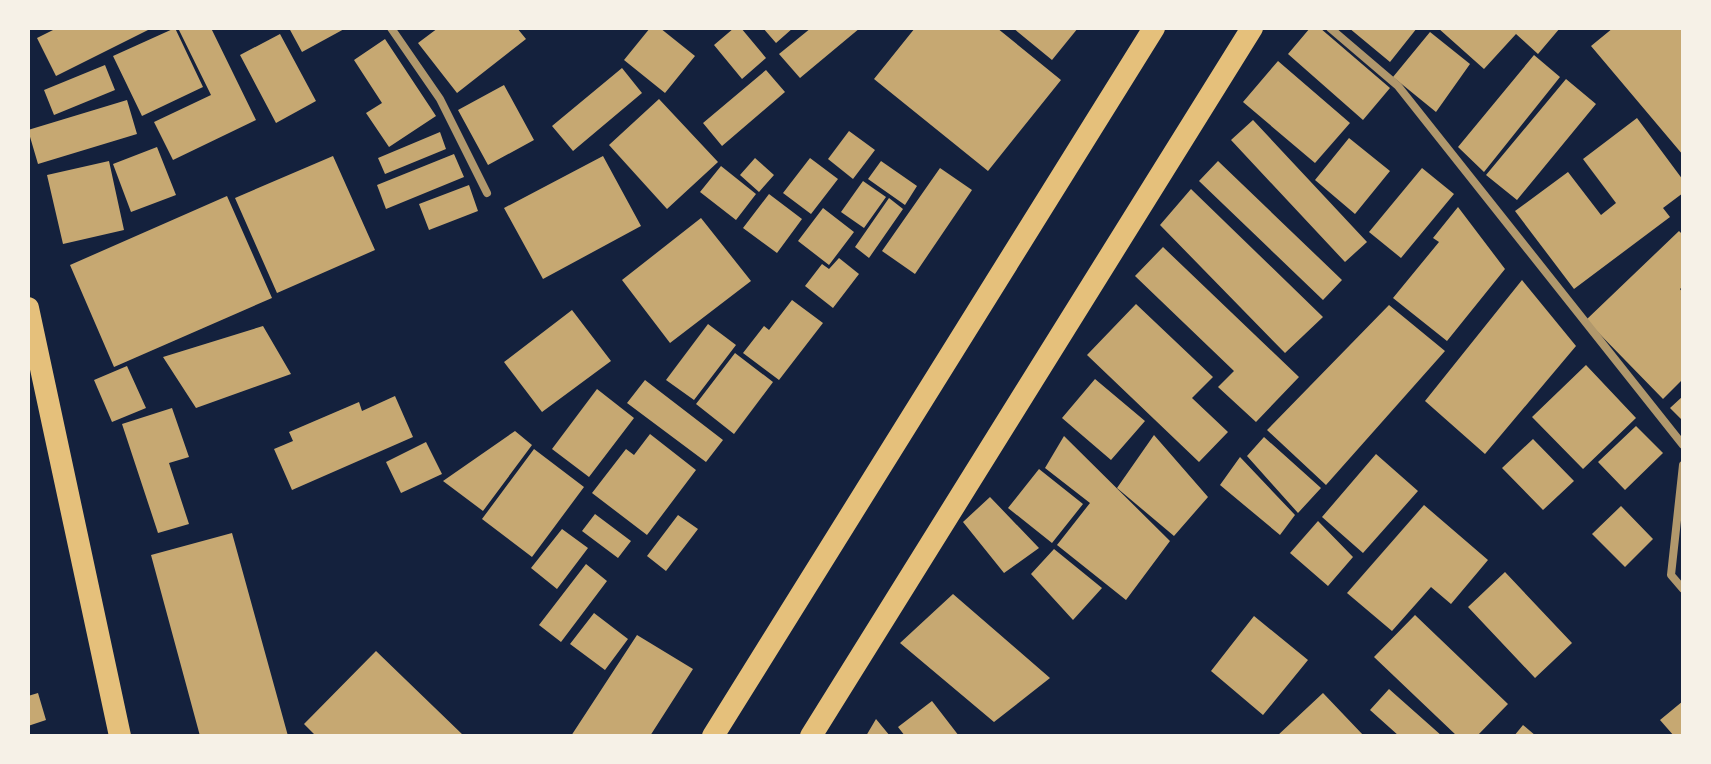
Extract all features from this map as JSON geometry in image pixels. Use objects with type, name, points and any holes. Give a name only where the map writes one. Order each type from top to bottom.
[{"type":"highway","points":[[713,736],[1154,28]]},
{"type":"highway","points":[[811,736],[1252,28]]},
{"type":"highway","points":[[28,308],[120,736]]},
{"type":"street","points":[[391,28],[440,99],[487,193]]},
{"type":"street","points":[[1330,28],[1398,86],[1683,445]]},
{"type":"street","points":[[1683,465],[1671,575],[1683,589]]},
{"type":"building","points":[[57,28],[152,28],[56,76],[37,38]]},
{"type":"building","points":[[175,28],[203,87],[142,116],[113,56]]},
{"type":"building","points":[[178,28],[211,28],[256,120],[173,160],[154,122],[211,95]]},
{"type":"building","points":[[289,28],[346,28],[302,52]]},
{"type":"building","points":[[438,28],[517,28],[526,39],[457,93],[418,43]]},
{"type":"building","points":[[650,28],[660,28],[695,56],[665,93],[624,60]]},
{"type":"building","points":[[734,28],[741,28],[766,58],[742,79],[714,45]]},
{"type":"building","points":[[763,28],[793,28],[776,43]]},
{"type":"building","points":[[811,28],[860,28],[800,78],[779,54]]},
{"type":"building","points":[[915,28],[997,28],[1061,80],[988,171],[874,79]]},
{"type":"building","points":[[1013,28],[1078,28],[1052,60]]},
{"type":"building","points":[[1310,28],[1320,28],[1390,88],[1363,120],[1288,54]]},
{"type":"building","points":[[1349,28],[1417,28],[1390,62]]},
{"type":"building","points":[[1438,28],[1560,28],[1538,54],[1516,34],[1484,69]]},
{"type":"building","points":[[1613,28],[1683,28],[1683,155],[1591,46]]},
{"type":"building","points":[[1430,32],[1470,64],[1436,112],[1393,77]]},
{"type":"building","points":[[280,34],[316,101],[276,123],[240,55]]},
{"type":"building","points":[[385,39],[436,116],[389,147],[366,113],[382,103],[354,60]]},
{"type":"building","points":[[1534,55],[1560,77],[1484,172],[1458,147]]},
{"type":"building","points":[[1278,61],[1350,123],[1315,163],[1243,102]]},
{"type":"building","points":[[105,65],[115,90],[54,115],[44,90]]},
{"type":"building","points":[[622,68],[642,93],[573,151],[552,126]]},
{"type":"building","points":[[766,70],[785,92],[722,146],[703,123]]},
{"type":"building","points":[[1566,79],[1596,104],[1517,200],[1486,175]]},
{"type":"building","points":[[504,85],[534,140],[488,165],[458,110]]},
{"type":"building","points":[[659,99],[718,162],[667,209],[609,145]]},
{"type":"building","points":[[127,100],[137,134],[38,164],[28,130]]},
{"type":"building","points":[[1637,118],[1683,180],[1683,193],[1663,208],[1670,217],[1574,289],[1515,211],[1568,172],[1601,215],[1616,203],[1583,159]]},
{"type":"building","points":[[1253,120],[1367,242],[1345,262],[1231,140]]},
{"type":"building","points":[[849,131],[875,150],[853,179],[828,159]]},
{"type":"building","points":[[440,132],[446,149],[385,174],[378,158]]},
{"type":"building","points":[[1349,138],[1390,171],[1355,214],[1315,180]]},
{"type":"building","points":[[157,147],[176,195],[131,212],[113,164]]},
{"type":"building","points":[[454,154],[464,177],[386,209],[377,185]]},
{"type":"building","points":[[333,156],[375,250],[277,293],[235,198]]},
{"type":"building","points":[[603,156],[641,226],[543,279],[504,208]]},
{"type":"building","points":[[755,158],[774,175],[759,192],[740,175]]},
{"type":"building","points":[[810,158],[838,179],[811,214],[783,193]]},
{"type":"building","points":[[109,161],[124,230],[63,244],[47,175]]},
{"type":"building","points":[[881,161],[917,186],[905,205],[868,179]]},
{"type":"building","points":[[1218,161],[1342,280],[1323,300],[1199,181]]},
{"type":"building","points":[[721,166],[756,194],[736,220],[700,192]]},
{"type":"building","points":[[940,168],[972,190],[915,274],[882,251]]},
{"type":"building","points":[[1422,168],[1454,194],[1401,258],[1369,232]]},
{"type":"building","points":[[863,181],[886,197],[864,228],[841,212]]},
{"type":"building","points":[[469,185],[478,211],[429,230],[419,204]]},
{"type":"building","points":[[1191,189],[1323,317],[1285,353],[1160,225]]},
{"type":"building","points":[[769,194],[802,219],[777,253],[743,228]]},
{"type":"building","points":[[227,196],[272,298],[114,367],[70,265]]},
{"type":"building","points":[[889,198],[903,209],[869,258],[855,247]]},
{"type":"building","points":[[1458,207],[1505,269],[1447,341],[1393,298],[1439,242],[1433,238]]},
{"type":"building","points":[[823,208],[854,232],[829,265],[798,241]]},
{"type":"building","points":[[701,218],[751,281],[670,343],[622,280]]},
{"type":"building","points":[[1679,231],[1683,235],[1683,286],[1680,289],[1683,293],[1683,379],[1663,399],[1586,320]]},
{"type":"building","points":[[1163,247],[1299,377],[1256,422],[1218,387],[1234,371],[1135,276]]},
{"type":"building","points":[[839,258],[859,274],[833,308],[805,286],[822,264],[829,269]]},
{"type":"building","points":[[1522,280],[1576,346],[1485,454],[1425,401]]},
{"type":"building","points":[[792,300],[823,323],[779,380],[743,353],[764,326],[769,330]]},
{"type":"building","points":[[1136,304],[1213,377],[1192,398],[1228,432],[1199,462],[1087,355]]},
{"type":"building","points":[[1389,305],[1445,351],[1326,485],[1267,430]]},
{"type":"building","points":[[572,310],[611,361],[542,412],[504,362]]},
{"type":"building","points":[[708,324],[736,345],[694,400],[666,380]]},
{"type":"building","points":[[263,326],[291,374],[196,408],[163,357]]},
{"type":"building","points":[[735,353],[773,382],[734,434],[696,404]]},
{"type":"building","points":[[1586,365],[1636,418],[1583,469],[1532,417]]},
{"type":"building","points":[[127,366],[146,408],[112,422],[94,380]]},
{"type":"building","points":[[1095,379],[1145,421],[1111,460],[1062,418]]},
{"type":"building","points":[[645,380],[723,440],[706,462],[627,403]]},
{"type":"building","points":[[597,389],[634,418],[589,477],[552,449]]},
{"type":"building","points":[[395,396],[413,437],[292,490],[274,449],[293,441],[289,432],[359,402],[362,411]]},
{"type":"building","points":[[1683,396],[1683,421],[1670,408]]},
{"type":"building","points":[[172,408],[189,457],[169,463],[189,524],[158,533],[122,424]]},
{"type":"building","points":[[1636,426],[1663,453],[1625,490],[1598,462]]},
{"type":"building","points":[[515,431],[532,445],[483,511],[443,481]]},
{"type":"building","points":[[650,434],[696,470],[647,535],[592,493],[626,449],[634,455]]},
{"type":"building","points":[[1154,435],[1208,497],[1174,536],[1117,488]]},
{"type":"building","points":[[1064,436],[1170,541],[1126,600],[1057,545],[1090,503],[1045,468]]},
{"type":"building","points":[[1264,437],[1321,488],[1298,513],[1247,456]]},
{"type":"building","points":[[1533,439],[1574,481],[1543,510],[1502,468]]},
{"type":"building","points":[[426,442],[442,474],[401,493],[386,462]]},
{"type":"building","points":[[534,449],[584,487],[532,557],[482,519]]},
{"type":"building","points":[[1376,454],[1418,491],[1363,553],[1322,517]]},
{"type":"building","points":[[1240,457],[1295,515],[1280,535],[1220,485]]},
{"type":"building","points":[[1039,469],[1083,504],[1052,543],[1008,508]]},
{"type":"building","points":[[990,497],[1039,548],[1004,573],[963,522]]},
{"type":"building","points":[[1424,505],[1488,560],[1451,604],[1431,587],[1392,631],[1347,593]]},
{"type":"building","points":[[1621,506],[1653,539],[1625,567],[1592,534]]},
{"type":"building","points":[[595,514],[631,541],[618,558],[582,531]]},
{"type":"building","points":[[678,515],[698,529],[666,571],[647,556]]},
{"type":"building","points":[[1318,521],[1353,557],[1328,586],[1290,553]]},
{"type":"building","points":[[562,529],[588,548],[557,589],[531,568]]},
{"type":"building","points":[[232,533],[288,736],[200,736],[151,555]]},
{"type":"building","points":[[1054,549],[1102,588],[1073,620],[1031,574]]},
{"type":"building","points":[[586,564],[607,581],[561,642],[539,625]]},
{"type":"building","points":[[1505,572],[1572,643],[1535,678],[1468,607]]},
{"type":"building","points":[[953,594],[1050,678],[994,722],[900,643]]},
{"type":"building","points":[[594,613],[628,639],[605,670],[570,644]]},
{"type":"building","points":[[1415,615],[1508,704],[1477,736],[1457,736],[1374,657]]},
{"type":"building","points":[[1254,616],[1308,660],[1263,715],[1211,671]]},
{"type":"building","points":[[637,635],[693,669],[650,736],[571,736]]},
{"type":"building","points":[[376,651],[464,736],[316,736],[304,724]]},
{"type":"building","points":[[1389,689],[1442,736],[1399,736],[1370,710]]},
{"type":"building","points":[[38,693],[46,720],[28,726],[28,696]]},
{"type":"building","points":[[1323,693],[1364,736],[1277,736]]},
{"type":"building","points":[[932,701],[959,736],[905,736],[898,727]]},
{"type":"building","points":[[1683,701],[1683,736],[1674,736],[1660,720]]},
{"type":"building","points":[[876,719],[890,736],[866,736]]},
{"type":"building","points":[[1523,725],[1536,736],[1514,736]]}]
